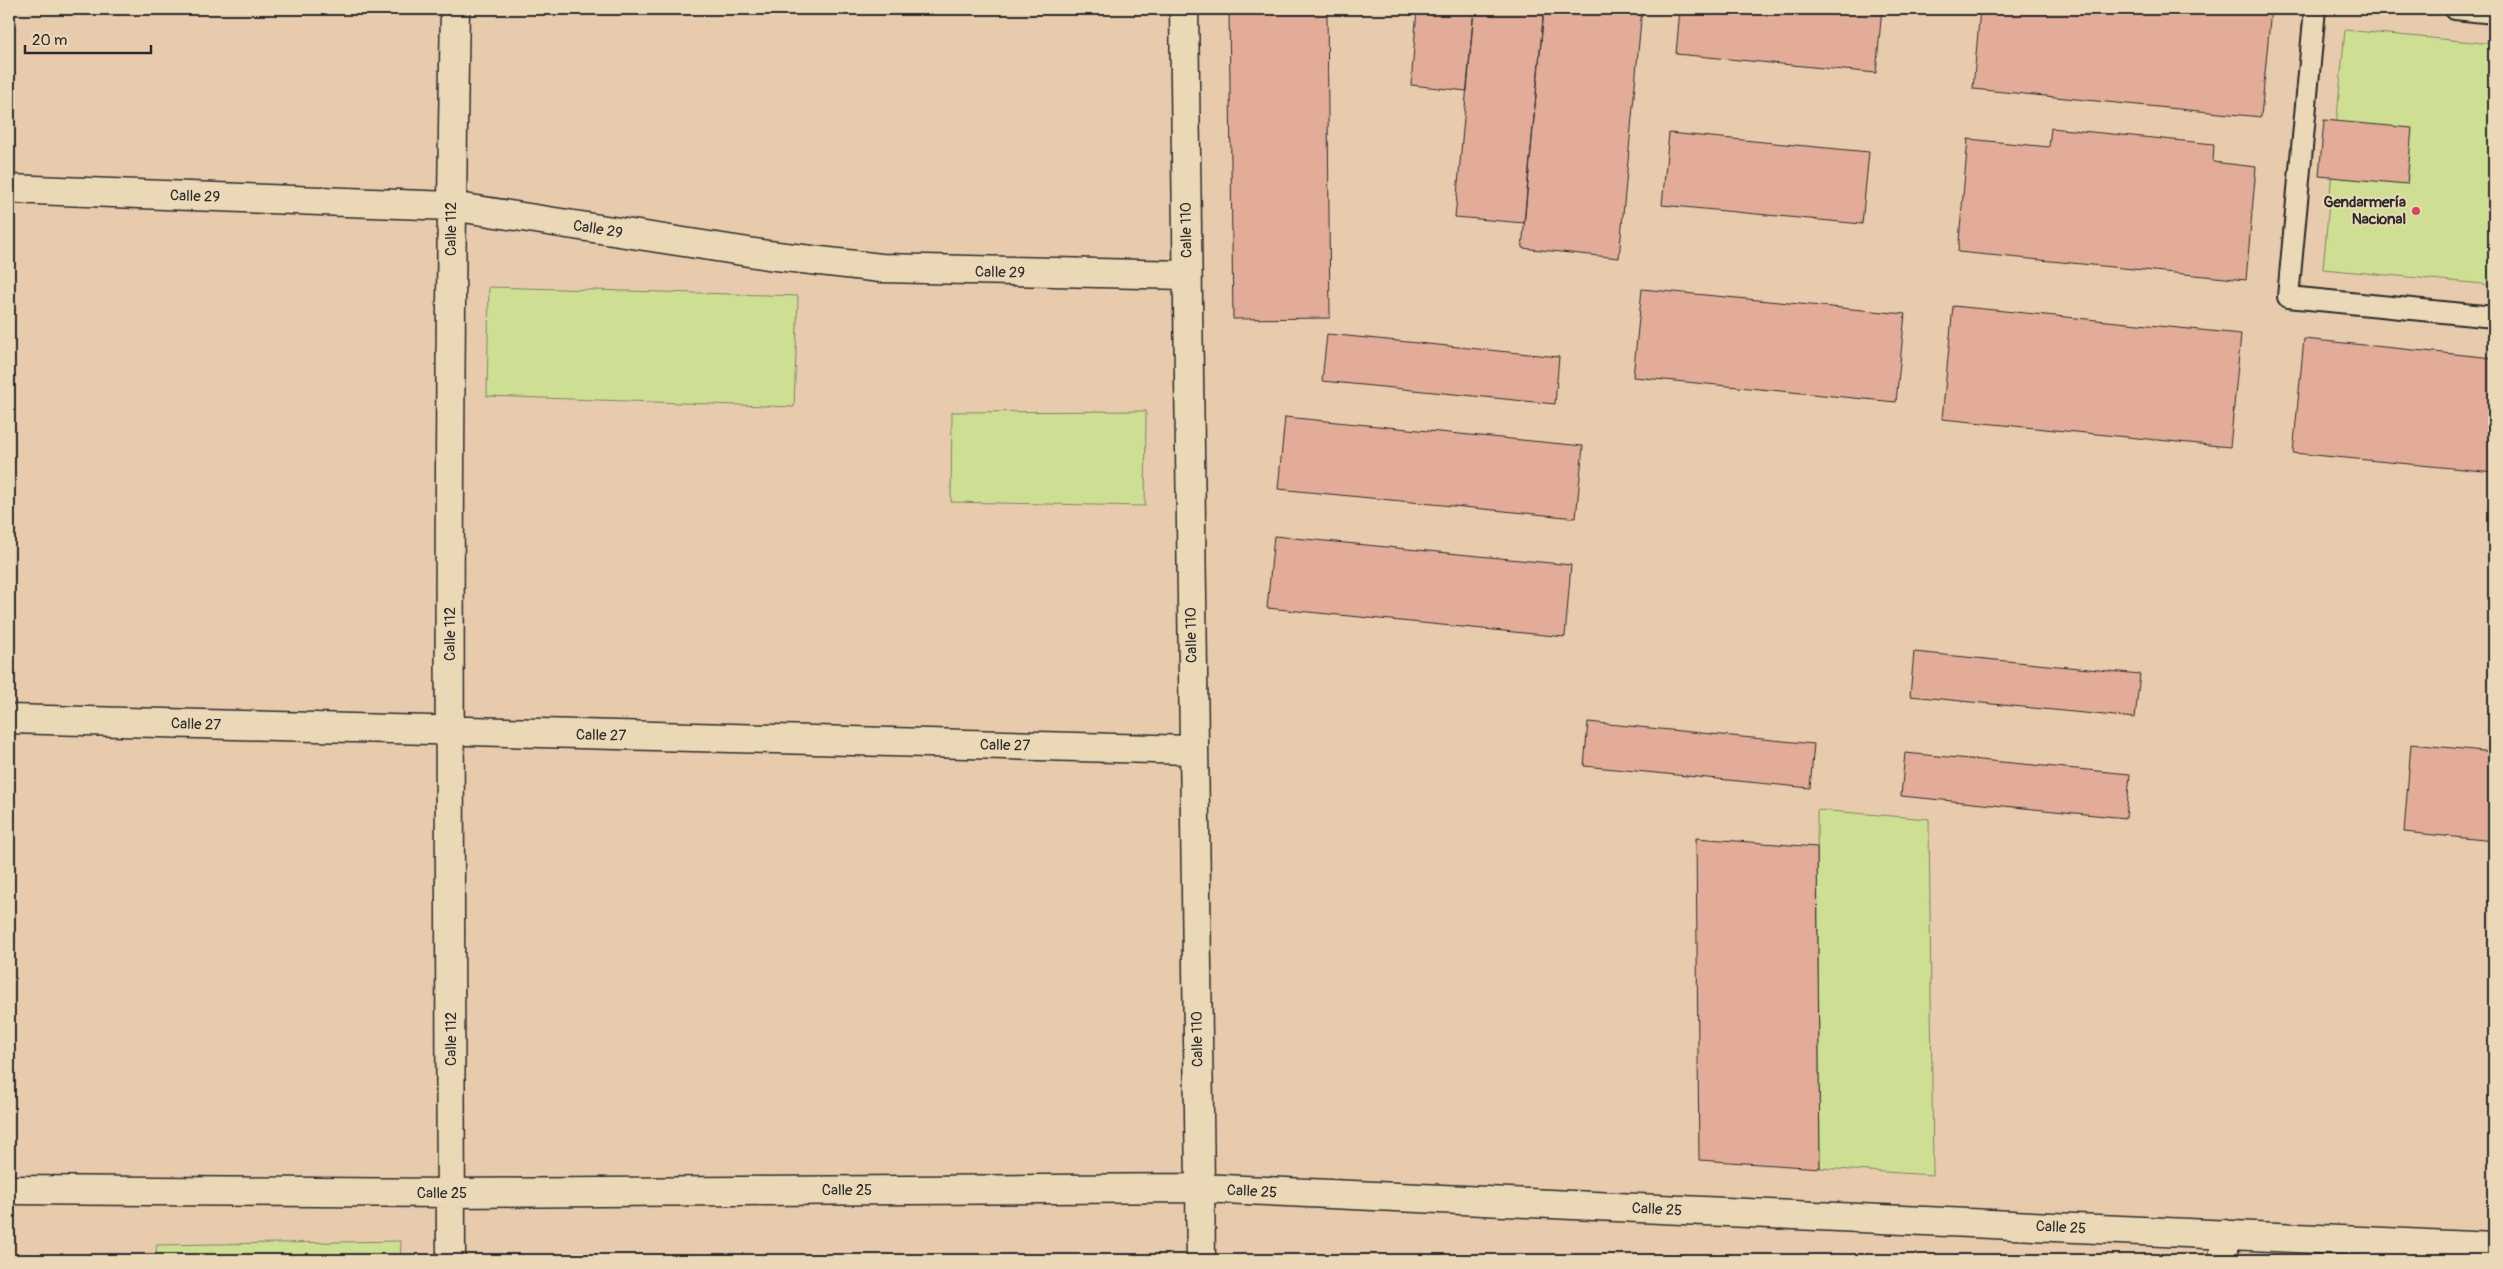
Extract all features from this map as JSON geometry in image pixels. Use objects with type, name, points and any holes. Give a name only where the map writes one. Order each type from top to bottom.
[{"type":"street","name":"Calle 112","points":[[452,1260],[449,731],[451,206],[455,9]]},
{"type":"street","name":"Calle 110","points":[[1184,9],[1192,750],[1201,1260]]},
{"type":"street","name":"Calle 29","points":[[9,189],[451,206],[768,255],[881,268],[1186,275]]},
{"type":"street","name":"Calle 27","points":[[9,719],[1192,750]]},
{"type":"street","name":"Calle 25","points":[[9,1190],[451,1193],[1200,1188],[2224,1247],[2494,1247]]},
{"type":"lane","points":[[2315,9],[2288,297],[2494,317]]},
{"type":"lane","points":[[2455,9],[2494,12]]},
{"type":"green space","points":[[2345,30],[2494,44],[2494,285],[2323,269]]},
{"type":"green space","points":[[489,287],[798,296],[794,407],[487,396]]},
{"type":"green space","points":[[1146,411],[1145,506],[951,502],[952,412]]},
{"type":"green space","points":[[1817,810],[1929,819],[1933,1175],[1820,1168]]},
{"type":"green space","points":[[401,1241],[400,1260],[155,1260],[157,1245]]},
{"type":"building","points":[[1229,9],[1327,9],[1330,318],[1233,319]]},
{"type":"building","points":[[1417,9],[1474,9],[1467,91],[1411,85]]},
{"type":"building","points":[[1474,9],[1544,9],[1524,223],[1455,217]]},
{"type":"building","points":[[1544,9],[1642,9],[1619,258],[1522,248]]},
{"type":"building","points":[[1680,9],[1882,9],[1876,73],[1676,54]]},
{"type":"building","points":[[1980,9],[2271,9],[2261,117],[1973,89]]},
{"type":"building","points":[[2324,120],[2412,128],[2407,184],[2319,176]]},
{"type":"building","points":[[2051,128],[2214,144],[2213,162],[2256,167],[2246,280],[1958,252],[1968,139],[2049,147]]},
{"type":"building","points":[[1669,133],[1869,152],[1862,224],[1662,205]]},
{"type":"building","points":[[1642,289],[1905,314],[1896,402],[1633,377]]},
{"type":"building","points":[[1953,306],[2241,334],[2230,447],[1942,419]]},
{"type":"building","points":[[1327,334],[1559,357],[1555,404],[1322,381]]},
{"type":"building","points":[[2304,339],[2494,358],[2494,472],[2293,453]]},
{"type":"building","points":[[1285,417],[1583,446],[1576,518],[1278,489]]},
{"type":"building","points":[[1274,536],[1571,565],[1565,637],[1267,608]]},
{"type":"building","points":[[1914,652],[2140,674],[2135,718],[1910,696]]},
{"type":"building","points":[[1588,722],[1814,744],[1810,788],[1584,766]]},
{"type":"building","points":[[2411,744],[2494,752],[2494,841],[2404,832]]},
{"type":"building","points":[[1905,753],[2130,774],[2126,818],[1901,796]]},
{"type":"building","points":[[1696,838],[1817,847],[1820,1168],[1699,1160]]},
{"type":"place","name":"Gendarmería Nacional","points":[[2416,211]]}]
